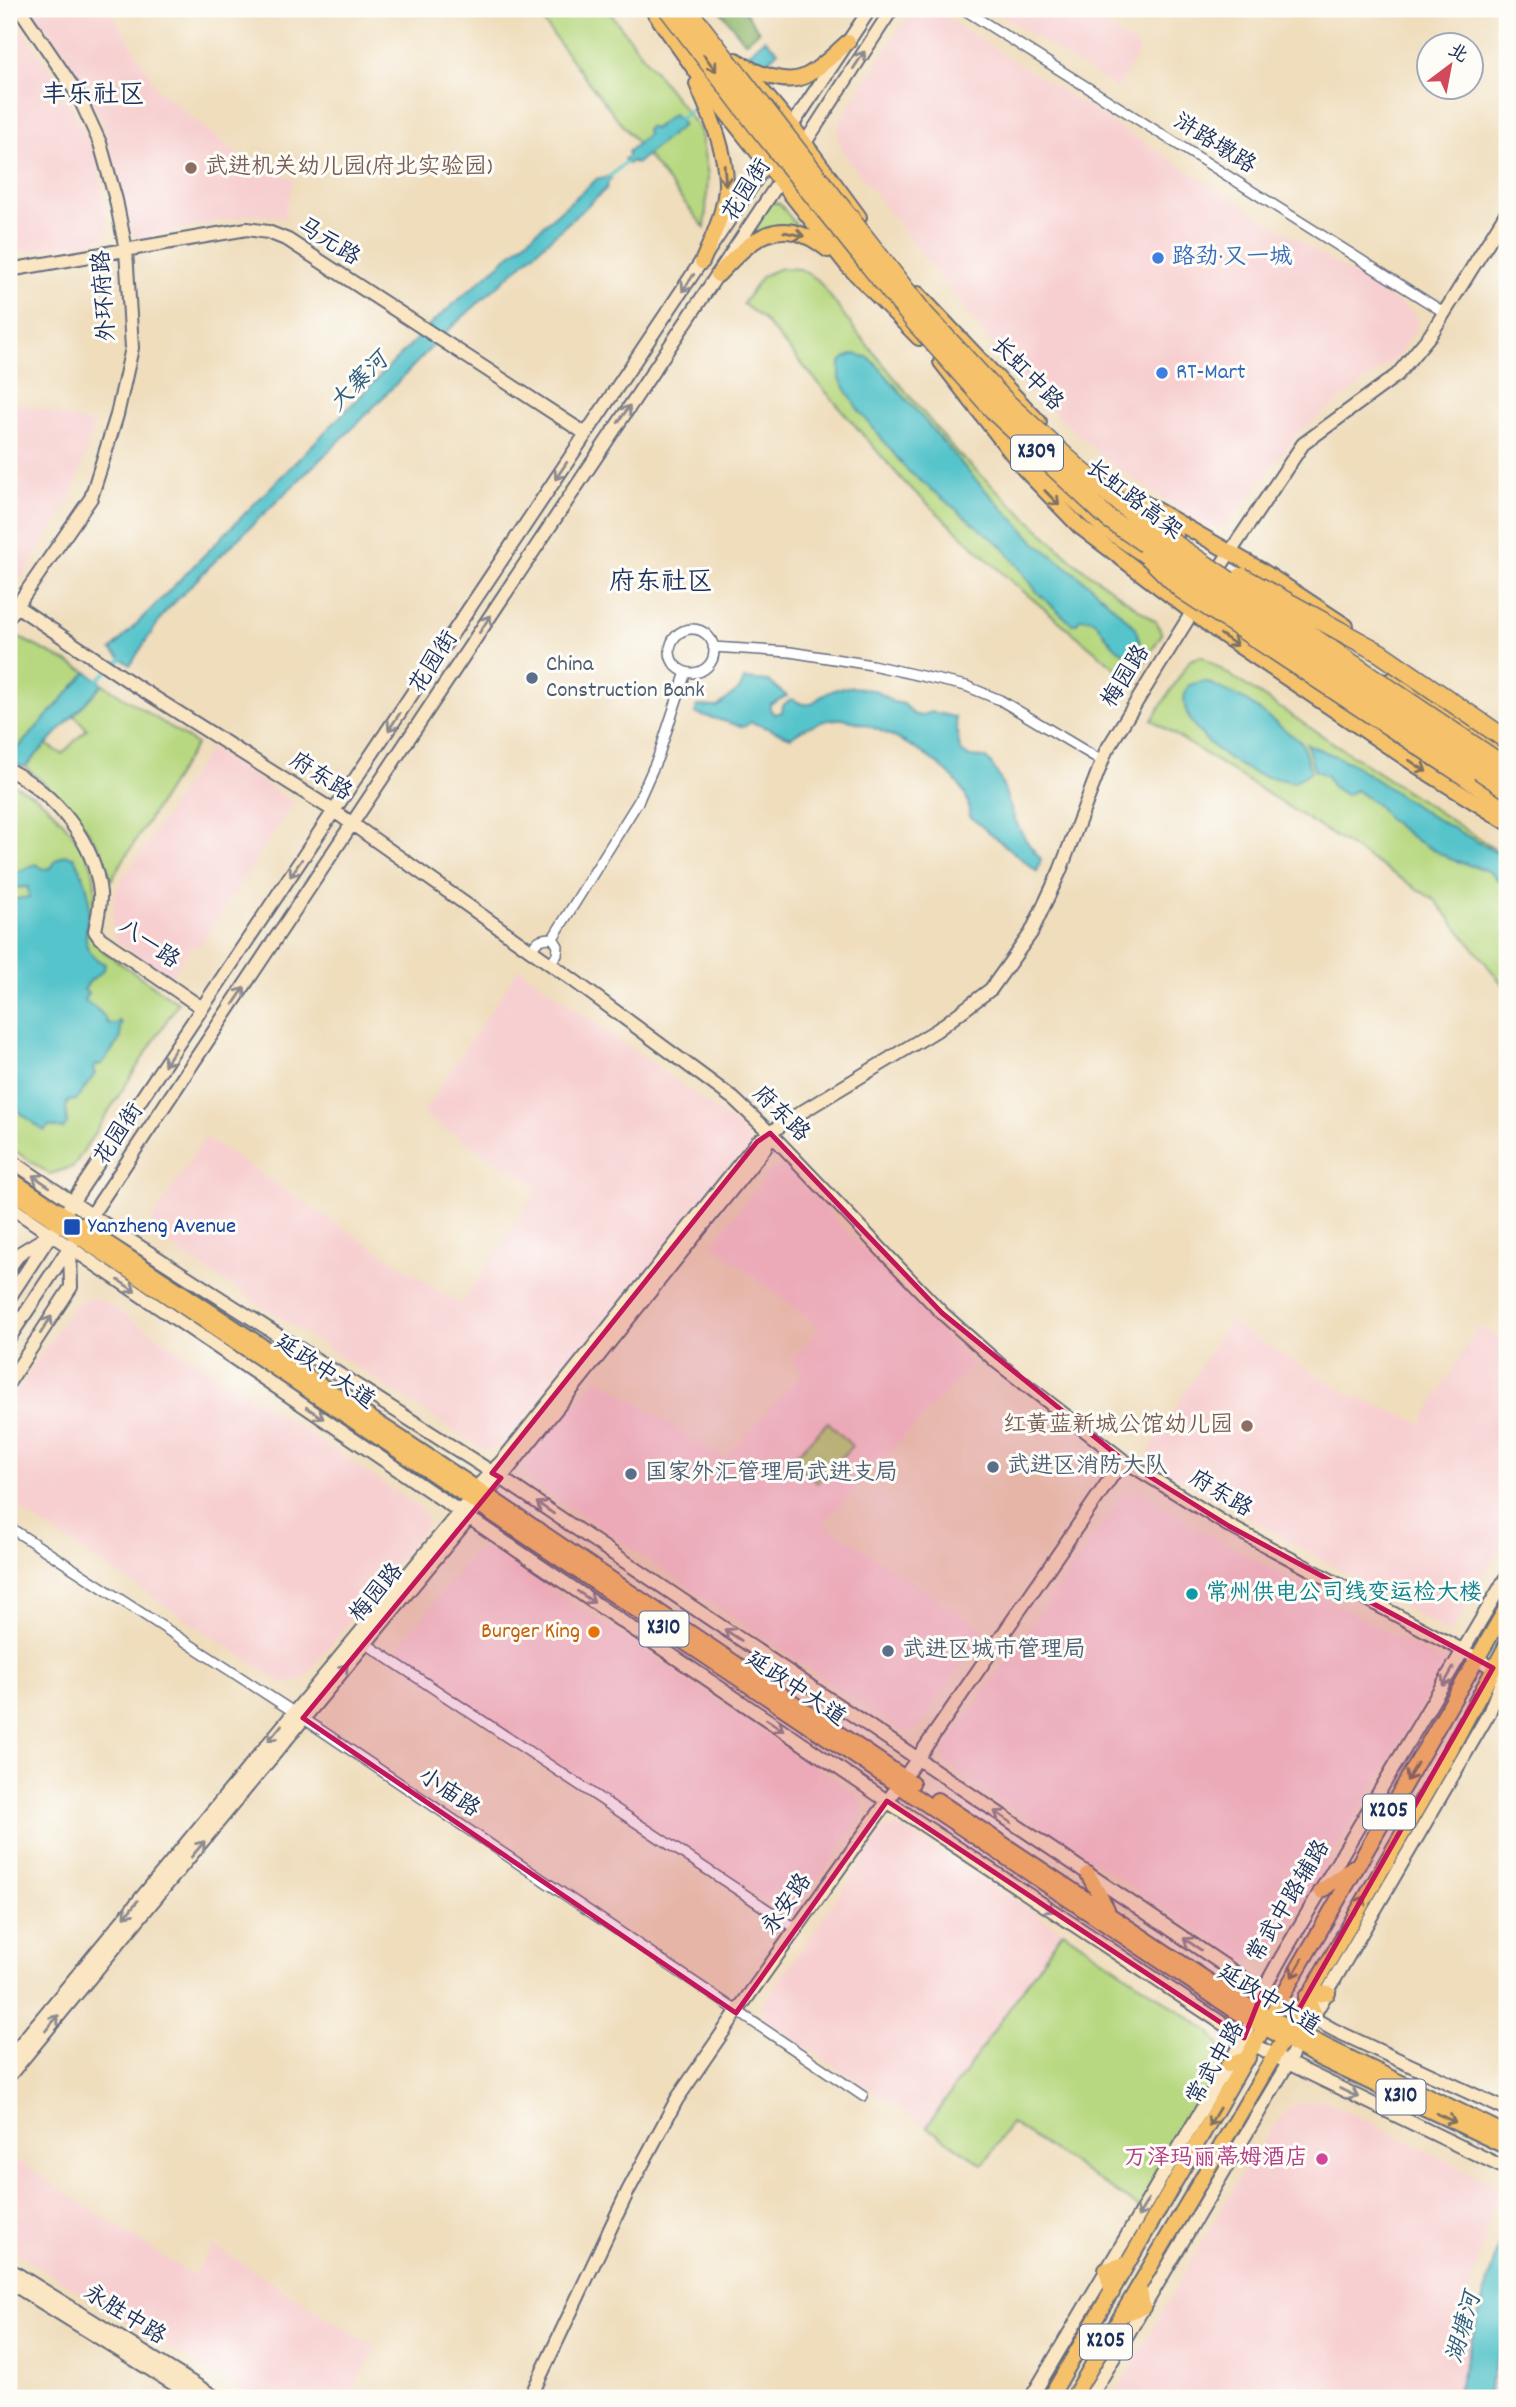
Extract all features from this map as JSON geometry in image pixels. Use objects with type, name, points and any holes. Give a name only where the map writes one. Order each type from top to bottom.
[{"type":"highway","name":"长虹路高架","points":[[668,9],[755,123],[915,322],[997,414],[1109,519],[1507,789]]},
{"type":"highway","name":"长虹路高架","points":[[687,9],[925,315],[1006,402],[1079,469],[1148,526],[1507,768]]},
{"type":"highway","points":[[1109,519],[1181,589],[1507,806]]},
{"type":"highway","points":[[1148,526],[1380,653],[1507,740]]},
{"type":"main road","points":[[650,9],[686,60],[712,105],[767,164],[847,265],[957,377],[1023,453],[1104,528],[1507,797]]},
{"type":"main road","points":[[698,9],[736,60],[748,71],[769,78],[807,76],[848,42]]},
{"type":"main road","name":"长虹中路","points":[[748,71],[922,299],[1047,430],[1099,477],[1219,568],[1507,755]]},
{"type":"main road","points":[[702,262],[717,222],[726,185],[724,159],[712,105]]},
{"type":"main road","points":[[805,213],[837,187]]},
{"type":"main road","points":[[718,275],[747,244],[772,231],[792,232],[815,240],[847,265]]},
{"type":"main road","points":[[931,350],[1024,469],[1079,526],[1192,612],[1428,773],[1507,822]]},
{"type":"main road","points":[[1099,477],[1261,570],[1507,732]]},
{"type":"main road","name":"X310","points":[[9,1178],[81,1232]]},
{"type":"main road","name":"X310","points":[[9,1190],[61,1218]]},
{"type":"main road","name":"延政中大道","points":[[81,1232],[1253,2015],[1507,2147]]},
{"type":"main road","name":"常武中路","points":[[1050,2398],[1112,2292],[1247,2046],[1267,2023],[1507,1607]]},
{"type":"main road","name":"常武中路","points":[[1073,2398],[1274,2056],[1293,2037],[1298,2011],[1504,1662]]},
{"type":"main road","name":"延政中大道","points":[[901,1782],[1109,1913],[1237,2000],[1253,2015]]},
{"type":"main road","points":[[1321,1891],[1360,1862]]},
{"type":"main road","points":[[1088,1874],[1109,1913]]},
{"type":"main road","points":[[1314,2016],[1306,1997],[1328,1993]]},
{"type":"main road","name":"延政中大道","points":[[1293,2037],[1507,2134]]},
{"type":"main road","points":[[1228,2065],[1247,2046]]},
{"type":"main road","points":[[1112,2292],[1106,2270],[1128,2263]]},
{"type":"main road","points":[[1122,2315],[1143,2307],[1139,2286]]},
{"type":"street","name":"外环府路","points":[[11,608],[91,498],[117,415],[132,348],[126,250],[100,143],[78,95],[20,9]]},
{"type":"street","name":"花园街","points":[[9,1298],[870,9]]},
{"type":"street","name":"花园街","points":[[9,1338],[718,275],[892,9]]},
{"type":"street","name":"浒路墩路","points":[[963,9],[1445,313]]},
{"type":"street","name":"梅园路","points":[[9,2076],[225,1816],[298,1715],[365,1643],[478,1496],[765,1148],[770,1133],[937,1030],[991,989],[1031,933],[1060,871],[1102,761],[1219,568],[1303,444],[1397,375],[1445,313],[1507,212]]},
{"type":"street","name":"马元路","points":[[9,270],[247,229],[268,232],[288,240],[586,434]]},
{"type":"street","name":"府东路","points":[[11,608],[334,811],[550,963],[734,1099],[770,1133],[942,1313],[998,1363],[1122,1460],[1229,1526],[1463,1651],[1477,1658],[1504,1662]]},
{"type":"street","points":[[694,629],[707,635],[714,654],[707,667],[700,671],[686,672],[679,669],[671,657],[671,643],[680,632],[694,629]]},
{"type":"street","points":[[713,647],[790,652],[873,665],[966,686],[1000,700],[1102,761]]},
{"type":"street","points":[[553,939],[638,802],[658,757],[686,672]]},
{"type":"street","name":"八一路","points":[[14,773],[43,794],[76,827],[92,862],[100,894],[95,931],[100,938],[202,1008]]},
{"type":"street","points":[[531,950],[542,938],[553,939],[558,946],[558,955],[550,963]]},
{"type":"street","points":[[9,1159],[61,1218],[464,1515],[1247,2046],[1274,2056],[1507,2169]]},
{"type":"street","points":[[9,1206],[61,1218]]},
{"type":"street","points":[[9,1268],[20,1252],[61,1218]]},
{"type":"street","points":[[9,1382],[71,1287],[81,1232]]},
{"type":"street","points":[[81,1232],[496,1475],[1263,1990],[1298,2011],[1314,2016],[1334,2031],[1507,2110]]},
{"type":"street","name":"永安路","points":[[530,2398],[652,2142],[677,2099],[901,1782],[1122,1460]]},
{"type":"street","name":"梅园路","points":[[9,2058],[464,1515]]},
{"type":"street","name":"小庙路","points":[[9,1527],[298,1715],[863,2096]]},
{"type":"street","name":"常武中路辅路","points":[[1247,2046],[1253,2015],[1263,1990],[1507,1576]]},
{"type":"street","points":[[365,1643],[797,1929]]},
{"type":"street","points":[[1090,2398],[1288,2063],[1293,2037],[1314,2016],[1328,1993],[1489,1713],[1504,1662]]},
{"type":"street","points":[[1031,2398],[1228,2065]]},
{"type":"street","name":"永胜中路","points":[[9,2269],[217,2398]]},
{"type":"street","name":"永胜中路","points":[[9,2281],[196,2398]]},
{"type":"highlighted area","points":[[770,1133],[942,1313],[1123,1460],[1229,1526],[1493,1668],[1298,2011],[1263,1990],[1244,2038],[887,1801],[736,2013],[303,1718],[501,1478],[492,1473],[757,1142]]},
{"type":"shaded area","name":"武进机关幼儿园(府北实验园)","points":[[30,9],[110,9],[158,90],[241,157],[294,179],[284,218],[253,214],[139,239],[132,234],[101,119],[60,48]]},
{"type":"shaded area","points":[[932,9],[1414,313],[1417,328],[1396,358],[1300,431],[1225,527],[1206,528],[1108,462],[1021,382],[844,154],[838,137],[839,122],[911,11]]},
{"type":"shaded area","points":[[991,9],[1080,9],[1140,48],[1118,89]]},
{"type":"shaded area","points":[[9,12],[59,82],[97,157],[109,231],[101,241],[9,254]]},
{"type":"shaded area","points":[[9,400],[94,425],[73,494],[23,577],[9,581]]},
{"type":"shaded area","points":[[210,748],[294,803],[199,948],[192,945],[171,977],[120,944],[112,932],[114,893]]},
{"type":"shaded area","points":[[519,968],[745,1131],[750,1146],[504,1445],[485,1451],[155,1236],[152,1219],[205,1137],[461,1305],[538,1188],[422,1114]]},
{"type":"shaded area","points":[[787,1168],[972,1365],[823,1523],[985,1630],[917,1729],[902,1731],[529,1480],[530,1459],[597,1377],[724,1459],[803,1372],[791,1360],[821,1328],[712,1244],[772,1169]]},
{"type":"shaded area","points":[[98,1299],[313,1436],[424,1511],[428,1523],[304,1679],[284,1684],[9,1502],[9,1402],[72,1308],[83,1300]]},
{"type":"shaded area","points":[[1228,1321],[1348,1394],[1422,1423],[1478,1326],[1507,1343],[1507,1535],[1450,1634],[1145,1458]]},
{"type":"shaded area","points":[[1126,1491],[1140,1491],[1191,1525],[1446,1664],[1276,1949],[1243,1962],[946,1763],[943,1751]]},
{"type":"shaded area","points":[[490,1547],[858,1795],[863,1815],[795,1912],[785,1914],[399,1661],[399,1647],[474,1552]]},
{"type":"shaded area","points":[[886,1827],[901,1827],[1063,1931],[927,2127],[763,2019],[761,2007]]},
{"type":"shaded area","points":[[1327,2101],[1499,2187],[1465,2307],[1507,2331],[1507,2398],[1113,2398],[1240,2176],[1286,2110],[1303,2102]]},
{"type":"shaded area","points":[[9,2155],[193,2276],[213,2245],[377,2349],[347,2398],[249,2398],[9,2248]]},
{"type":"green space","points":[[534,9],[607,9],[700,130],[708,176],[705,228],[585,78]]},
{"type":"green space","points":[[719,9],[743,9],[759,31],[745,42]]},
{"type":"green space","points":[[771,202],[780,204],[802,233],[754,236],[750,233]]},
{"type":"green space","points":[[781,268],[800,269],[818,280],[855,330],[955,451],[1074,562],[1156,622],[1162,634],[1132,682],[1011,581],[904,482],[762,318],[743,304],[762,276]]},
{"type":"green space","points":[[14,635],[87,672],[9,758],[9,636]]},
{"type":"green space","points":[[1201,656],[1507,857],[1507,990],[1436,901],[1152,720],[1190,660]]},
{"type":"green space","points":[[103,684],[196,744],[111,880],[98,846],[88,831],[65,803],[25,767],[46,744],[62,754],[87,729],[74,715]]},
{"type":"green space","points":[[9,782],[31,793],[46,805],[64,823],[87,855],[94,876],[96,934],[103,951],[178,1003],[73,1167],[50,1174],[9,1147]]},
{"type":"green space","points":[[828,1422],[852,1446],[817,1483],[792,1459]]},
{"type":"green space","points":[[1063,1931],[1209,2031],[1220,2045],[1221,2067],[1140,2208],[1011,2123],[983,2165],[927,2127]]},
{"type":"water","points":[[765,39],[778,51],[765,64],[749,53]]},
{"type":"water","points":[[673,114],[683,125],[636,164],[632,161],[628,164],[624,159],[647,135],[646,130],[649,127],[654,129]]},
{"type":"water","points":[[608,176],[611,179],[607,188],[446,332],[361,420],[165,612],[130,665],[111,650],[433,322],[598,178]]},
{"type":"water","points":[[854,354],[867,357],[878,366],[973,477],[1035,542],[1091,586],[1135,627],[1140,642],[1138,651],[1131,657],[1122,652],[1111,643],[1098,624],[1090,619],[1080,619],[1076,624],[1072,624],[1038,593],[1003,547],[907,470],[857,408],[840,379],[840,363]]},
{"type":"water","points":[[87,672],[103,684],[25,767],[9,762],[9,758]]},
{"type":"water","points":[[744,679],[768,681],[787,696],[770,704],[774,714],[782,712],[783,705],[792,699],[802,704],[812,704],[828,692],[851,687],[875,690],[893,702],[904,704],[913,714],[920,716],[932,712],[955,717],[960,750],[970,757],[986,758],[1001,780],[1019,828],[1041,859],[1037,872],[969,815],[967,799],[960,786],[947,772],[913,747],[875,728],[842,719],[829,720],[791,737],[751,722],[744,727],[695,713],[697,706],[717,707],[740,689]]},
{"type":"water","points":[[1205,681],[1247,701],[1302,743],[1311,772],[1293,782],[1259,775],[1230,760],[1216,749],[1193,724],[1186,711],[1184,698],[1189,685]]},
{"type":"water","points":[[1307,744],[1351,763],[1429,815],[1505,857],[1507,888],[1488,871],[1450,859],[1417,841],[1356,790],[1346,795],[1332,786],[1327,776],[1314,770]]},
{"type":"water","points":[[65,855],[74,857],[87,888],[89,910],[86,944],[95,958],[105,964],[104,970],[90,981],[84,990],[88,993],[84,1000],[99,1011],[108,1023],[116,1024],[119,1021],[122,1024],[121,1038],[102,1064],[96,1065],[93,1070],[95,1074],[76,1100],[68,1101],[67,1124],[63,1129],[49,1126],[44,1131],[9,1101],[9,900],[29,897],[28,887],[9,888],[9,867],[11,871],[17,872],[36,864],[44,869],[51,868],[57,859]]},
{"type":"water","points":[[1507,2215],[1507,2325],[1486,2398],[1455,2398]]},
{"type":"waterway","name":"大寨河","points":[[674,123],[701,102]]},
{"type":"waterway","name":"大寨河","points":[[607,179],[627,161]]},
{"type":"waterway","name":"大寨河","points":[[94,683],[125,656]]},
{"type":"place","name":"武进机关幼儿园(府北实验园)","points":[[191,168]]},
{"type":"place","name":"路劲·又一城","points":[[1158,258]]},
{"type":"place","name":"RT-Mart","points":[[1162,373]]},
{"type":"place","name":"China Construction Bank","points":[[532,678]]},
{"type":"place","name":"Yanzheng Avenue","points":[[72,1227]]},
{"type":"place","name":"红黄蓝新城公馆幼儿园","points":[[1247,1426]]},
{"type":"place","name":"武进区消防大队","points":[[993,1467]]},
{"type":"place","name":"国家外汇管理局武进支局","points":[[631,1474]]},
{"type":"place","name":"常州供电公司线变运检大楼","points":[[1192,1594]]},
{"type":"place","name":"Burger King","points":[[594,1632]]},
{"type":"place","name":"武进区城市管理局","points":[[888,1651]]},
{"type":"place","name":"万泽玛丽蒂姆酒店","points":[[1322,2159]]},
{"type":"district","name":"丰乐社区","points":[[93,96]]},
{"type":"district","name":"府东社区","points":[[661,583]]},
{"type":"water label","name":"湖塘河","points":[[1465,2328]]}]
